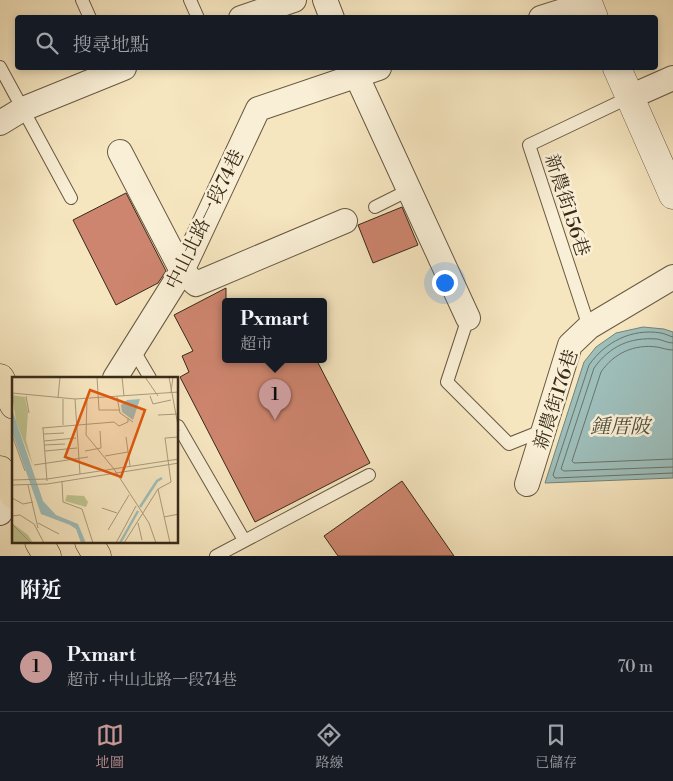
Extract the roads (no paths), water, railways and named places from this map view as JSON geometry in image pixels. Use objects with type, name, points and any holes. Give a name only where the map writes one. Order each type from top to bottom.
[{"type":"main road","points":[[0,378],[12,400]]},
{"type":"main road","points":[[0,470],[12,491]]},
{"type":"main road","points":[[40,544],[47,556]]},
{"type":"main road","points":[[90,544],[97,556]]},
{"type":"street","points":[[250,15],[294,0]]},
{"type":"street","points":[[325,0],[331,15]]},
{"type":"street","points":[[554,15],[590,7]]},
{"type":"street","points":[[0,123],[22,109],[115,70]]},
{"type":"street","points":[[618,70],[673,195]]},
{"type":"street","points":[[355,71],[468,318]]},
{"type":"street","name":"中山北路一段74巷","points":[[116,377],[182,271],[258,109],[355,71]]},
{"type":"street","points":[[630,97],[673,78]]},
{"type":"street","points":[[120,152],[182,271],[196,284],[345,221]]},
{"type":"street","name":"新農街176巷","points":[[527,484],[570,345],[589,327],[673,277]]},
{"type":"street","points":[[0,513],[12,498]]},
{"type":"lane","points":[[82,0],[89,15]]},
{"type":"lane","points":[[190,0],[197,15]]},
{"type":"lane","points":[[0,67],[71,198]]},
{"type":"lane","name":"新農街156巷","points":[[589,327],[529,145],[630,97]]},
{"type":"lane","points":[[374,207],[410,190]]},
{"type":"lane","points":[[468,318],[447,382],[509,444],[544,430]]},
{"type":"lane","points":[[133,349],[149,377]]},
{"type":"lane","points":[[179,428],[244,540]]},
{"type":"lane","points":[[216,556],[369,475]]},
{"type":"water","name":"鍾厝陂","points":[[643,327],[673,332],[673,478],[545,483],[584,362],[596,347],[616,333]]},
{"type":"place","name":"Pxmart","points":[[275,420]]}]
